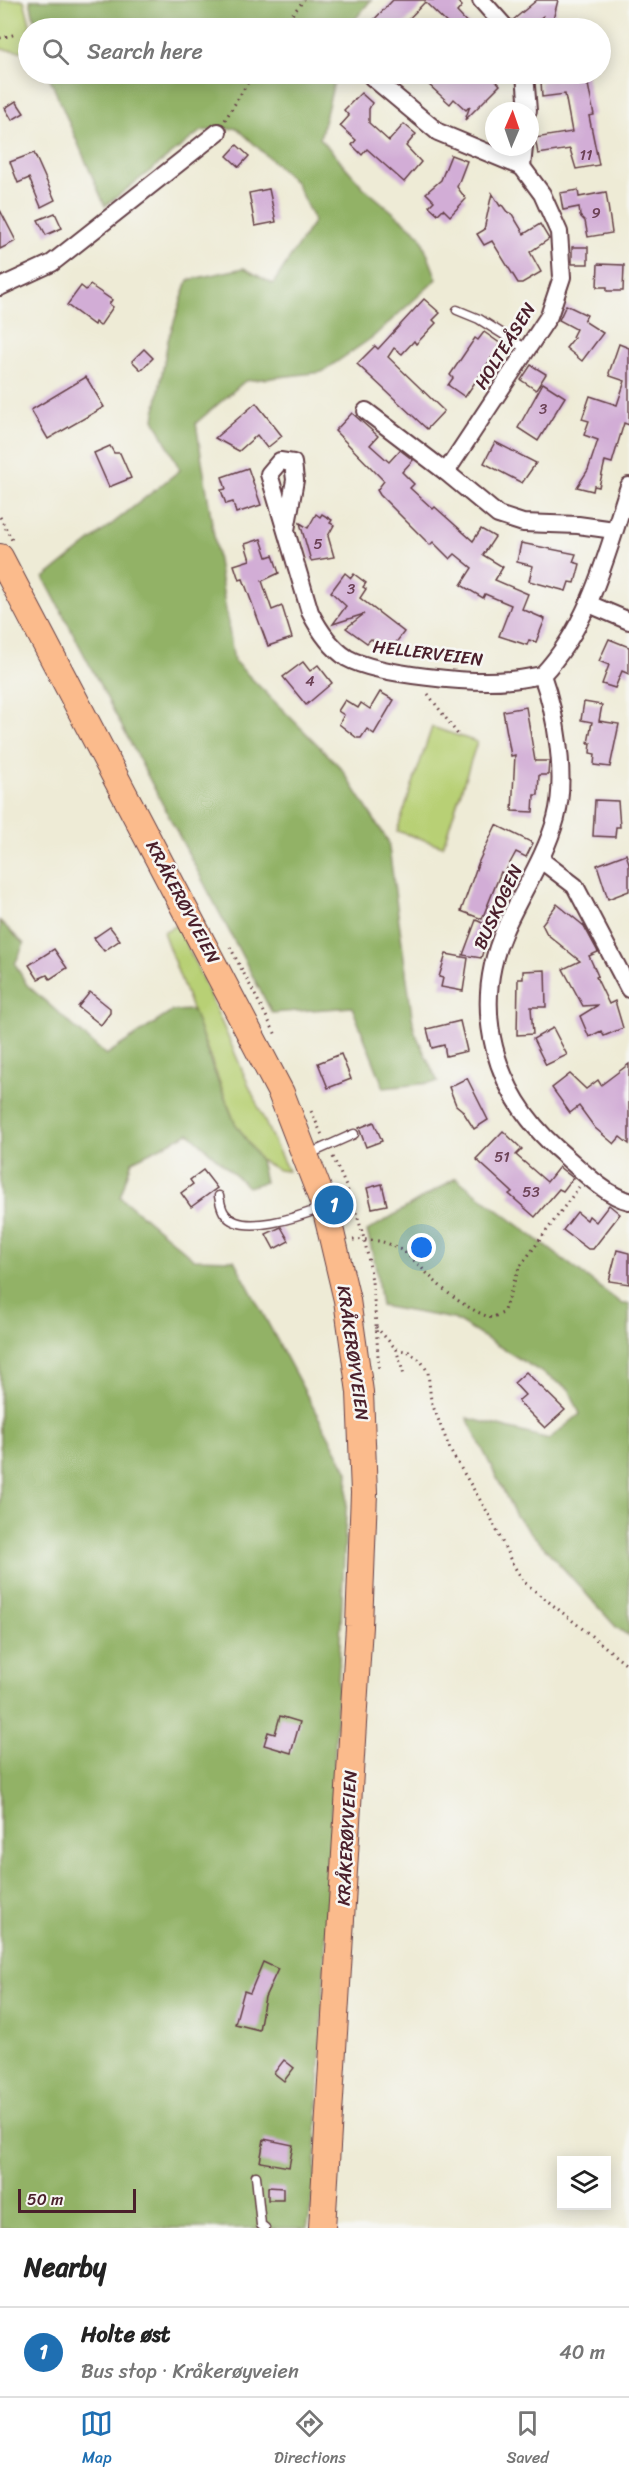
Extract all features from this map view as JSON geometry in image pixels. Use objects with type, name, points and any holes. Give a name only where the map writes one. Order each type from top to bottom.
[{"type":"main road","name":"KRÅKERØYVEIEN","points":[[0,557],[260,1049],[307,1155],[335,1242],[355,1347],[363,1435],[364,1493],[354,1706],[322,2228]]},
{"type":"street","points":[[481,0],[497,18]]},
{"type":"street","points":[[379,84],[438,132],[522,167],[523,156]]},
{"type":"street","points":[[526,84],[527,102]]},
{"type":"street","points":[[0,287],[52,263],[218,132]]},
{"type":"street","name":"HOLTEÅSEN","points":[[446,472],[549,316],[562,277],[559,232],[542,194],[522,167]]},
{"type":"street","points":[[366,411],[498,515],[523,523],[578,525],[614,530]]},
{"type":"street","points":[[542,675],[560,656],[576,632],[589,604],[629,486]]},
{"type":"street","name":"HELLERVEIEN","points":[[286,530],[310,612],[319,631],[345,657],[362,665],[452,679],[509,680],[542,675]]},
{"type":"street","points":[[589,604],[629,621]]},
{"type":"street","name":"BUSKOGEN","points":[[542,675],[554,717],[561,790],[556,817],[541,860],[505,930],[494,961],[489,986],[494,1046],[510,1092],[535,1129],[588,1176],[629,1201]]},
{"type":"street","name":"BUSKOGEN","points":[[541,860],[575,886],[629,989]]},
{"type":"lane","points":[[457,310],[479,319],[528,350]]},
{"type":"lane","points":[[307,1155],[354,1134]]},
{"type":"lane","points":[[219,1196],[225,1215],[234,1221],[251,1225],[297,1216],[324,1207]]},
{"type":"lane","points":[[256,2176],[261,2225],[266,2228]]},
{"type":"path","points":[[289,18],[304,0]]},
{"type":"path","points":[[0,38],[17,34]]},
{"type":"path","points":[[218,132],[247,84]]},
{"type":"path","points":[[417,674],[428,694],[459,735]]},
{"type":"path","points":[[375,1312],[364,1239],[374,1239],[395,1245],[447,1293],[475,1311],[491,1318],[503,1313],[519,1268],[588,1176]]},
{"type":"path","points":[[375,1325],[396,1349],[404,1375]]},
{"type":"path","points":[[396,1349],[409,1352],[421,1361],[428,1372],[431,1401],[451,1452],[491,1518],[512,1563],[525,1582],[629,1666]]},
{"type":"green space","points":[[0,0],[24,0],[28,18],[18,18],[18,51],[0,49]]},
{"type":"green space","points":[[30,0],[371,0],[356,18],[34,18]]},
{"type":"green space","points":[[52,84],[334,84],[320,138],[363,187],[420,235],[437,279],[373,337],[322,372],[245,381],[196,423],[234,661],[341,768],[388,841],[414,1030],[438,1082],[384,1088],[352,1007],[272,1013],[44,578],[180,470],[154,419],[168,340],[188,280],[244,268],[273,284],[314,221],[296,183],[237,128],[201,131],[105,206]]},
{"type":"green space","points":[[432,727],[477,742],[443,846],[397,831]]},
{"type":"green space","points":[[0,921],[24,944],[15,964],[27,985],[106,1055],[173,1011],[193,1010],[235,1123],[260,1160],[265,1182],[248,1187],[189,1133],[132,1161],[120,1197],[194,1259],[234,1260],[348,1472],[314,2193],[307,2228],[0,2228]]},
{"type":"green space","points":[[177,925],[288,1171],[278,1170],[260,1160],[235,1123],[163,932]]},
{"type":"green space","points":[[456,1178],[622,1304],[629,1304],[629,1636],[616,1627],[516,1516],[467,1418],[549,1439],[580,1414],[569,1389],[454,1319],[381,1306],[376,1268],[367,1231]]},
{"type":"building","points":[[393,0],[456,0],[462,6],[457,12],[463,18],[442,18],[425,2],[410,18],[376,18]]},
{"type":"building","points":[[537,0],[558,0],[554,18],[544,18],[543,16],[540,18],[515,18]]},
{"type":"building","points":[[428,84],[500,85],[465,120],[470,106],[466,110],[454,99],[450,104]]},
{"type":"building","points":[[541,84],[588,84],[594,115],[589,116],[599,165],[576,169],[570,149],[539,154],[539,137],[572,132],[565,94],[542,97]]},
{"type":"building","points":[[361,93],[372,103],[369,109],[369,123],[389,141],[404,124],[416,134],[406,146],[421,162],[404,182],[367,149],[362,155],[352,145],[356,140],[340,126],[349,116],[344,110]]},
{"type":"building","points":[[16,101],[24,113],[12,120],[5,108]]},
{"type":"building","points":[[237,145],[249,156],[239,167],[227,156]]},
{"type":"building","points":[[34,153],[55,200],[41,207],[29,178],[18,183],[10,162]]},
{"type":"building","points":[[451,155],[467,161],[457,187],[466,199],[450,216],[443,209],[438,214],[429,206],[434,201],[426,193],[441,180]]},
{"type":"building","points":[[269,189],[276,222],[255,226],[249,193]]},
{"type":"building","points":[[578,190],[579,197],[606,192],[612,233],[588,237],[579,207],[563,210],[560,193]]},
{"type":"building","points":[[492,193],[500,206],[502,205],[507,212],[512,214],[524,234],[540,224],[549,239],[530,252],[541,272],[522,283],[518,283],[492,241],[484,245],[477,234],[484,230]]},
{"type":"building","points":[[0,210],[16,241],[0,249]]},
{"type":"building","points":[[55,213],[62,228],[46,235],[38,220]]},
{"type":"building","points":[[572,247],[588,247],[588,264],[572,264]]},
{"type":"building","points":[[598,264],[624,265],[623,291],[607,291],[607,287],[597,287]]},
{"type":"building","points":[[90,285],[112,300],[109,304],[113,307],[100,326],[95,322],[94,325],[67,305],[81,286],[86,290]]},
{"type":"building","points":[[424,299],[440,313],[433,320],[436,323],[416,344],[414,341],[402,354],[394,348],[388,357],[444,411],[427,429],[357,364],[375,346],[378,349]]},
{"type":"building","points":[[566,305],[587,315],[584,321],[603,333],[582,361],[566,348],[574,338],[572,337],[576,329],[559,320]]},
{"type":"building","points":[[484,332],[501,344],[465,397],[448,385],[453,378],[450,375],[475,338],[478,340]]},
{"type":"building","points":[[619,344],[629,348],[629,425],[624,423],[612,463],[605,461],[599,487],[594,486],[593,491],[577,487],[588,470],[598,440],[584,435],[589,421],[582,419],[590,396],[617,405],[625,381],[610,376],[609,373]]},
{"type":"building","points":[[144,349],[153,358],[141,370],[132,361]]},
{"type":"building","points":[[531,365],[546,374],[536,390],[521,380]]},
{"type":"building","points":[[86,377],[104,407],[48,439],[31,410]]},
{"type":"building","points":[[543,383],[565,397],[538,441],[518,428]]},
{"type":"building","points":[[256,403],[282,436],[267,448],[257,435],[239,451],[215,438]]},
{"type":"building","points":[[352,413],[378,436],[370,445],[389,462],[400,450],[413,460],[402,472],[414,484],[410,488],[433,509],[435,507],[473,541],[481,529],[495,537],[483,555],[503,567],[495,580],[528,594],[522,609],[545,619],[536,642],[529,640],[527,645],[499,636],[511,605],[485,594],[483,598],[461,585],[472,568],[455,554],[450,559],[433,542],[430,545],[380,495],[377,490],[384,481],[335,431]]},
{"type":"building","points":[[495,442],[536,463],[522,483],[484,463]]},
{"type":"building","points":[[110,446],[114,453],[120,453],[131,478],[109,487],[94,453]]},
{"type":"building","points":[[248,468],[261,505],[236,513],[233,502],[226,504],[221,490],[226,489],[222,477]]},
{"type":"building","points":[[316,514],[320,517],[322,514],[332,520],[330,523],[334,525],[328,536],[334,557],[311,561],[300,523],[308,528]]},
{"type":"building","points":[[261,539],[267,557],[273,555],[279,573],[262,581],[272,610],[282,606],[292,638],[268,646],[243,579],[239,580],[234,565],[250,560],[245,544]]},
{"type":"building","points":[[521,543],[576,554],[573,562],[580,564],[575,583],[569,582],[566,591],[529,581],[533,566],[517,562]]},
{"type":"building","points":[[345,573],[351,578],[354,574],[366,583],[363,587],[366,589],[360,598],[404,632],[389,652],[371,639],[367,643],[346,628],[364,614],[333,624],[346,606],[331,592]]},
{"type":"building","points":[[609,639],[629,647],[629,674],[622,671],[615,688],[602,684],[609,665],[599,661]]},
{"type":"building","points":[[303,662],[310,671],[318,665],[332,683],[306,705],[283,677]]},
{"type":"building","points":[[380,692],[394,700],[374,734],[367,729],[361,738],[357,738],[339,724],[344,715],[338,711],[345,700],[358,708],[361,703],[370,709]]},
{"type":"building","points":[[584,702],[602,705],[599,721],[619,724],[610,767],[594,765],[595,754],[590,753],[591,743],[588,743],[592,722],[581,720]]},
{"type":"building","points":[[526,707],[535,761],[549,761],[548,775],[539,775],[538,795],[534,795],[533,812],[512,811],[515,755],[511,756],[503,711]]},
{"type":"building","points":[[595,800],[618,801],[620,827],[616,827],[615,837],[593,836]]},
{"type":"building","points":[[496,825],[533,843],[526,857],[516,852],[504,874],[501,872],[482,919],[461,911],[479,861]]},
{"type":"building","points":[[626,854],[629,863],[629,891],[608,899],[597,865]]},
{"type":"building","points":[[557,904],[584,926],[598,952],[589,956],[609,1004],[615,1001],[623,1028],[604,1036],[601,1031],[589,1037],[580,1016],[598,1005],[583,1006],[563,969],[580,961],[547,934],[542,924]]},
{"type":"building","points":[[476,920],[491,927],[481,958],[463,955]]},
{"type":"building","points":[[110,927],[120,940],[104,951],[94,938]]},
{"type":"building","points":[[54,949],[67,968],[50,979],[47,975],[38,979],[29,965]]},
{"type":"building","points":[[446,954],[468,958],[463,991],[441,987],[443,978],[439,977]]},
{"type":"building","points":[[545,970],[546,1007],[531,1007],[533,1034],[517,1035],[518,979],[523,979],[523,971]]},
{"type":"building","points":[[90,992],[110,1008],[110,1013],[101,1025],[78,1007]]},
{"type":"building","points":[[460,1021],[467,1051],[446,1056],[444,1045],[432,1048],[427,1029]]},
{"type":"building","points":[[553,1028],[567,1055],[546,1065],[533,1039]]},
{"type":"building","points":[[341,1054],[351,1079],[328,1088],[318,1063]]},
{"type":"building","points":[[629,1064],[629,1144],[620,1137],[614,1144],[595,1128],[579,1106],[570,1113],[552,1088],[570,1074],[586,1089],[598,1080],[601,1085]]},
{"type":"building","points":[[467,1078],[488,1120],[474,1129],[456,1105],[449,1087]]},
{"type":"building","points":[[374,1122],[382,1141],[366,1147],[359,1128]]},
{"type":"building","points":[[503,1131],[522,1149],[516,1155],[547,1182],[559,1167],[573,1178],[563,1191],[559,1189],[535,1217],[509,1194],[512,1192],[476,1159]]},
{"type":"building","points":[[203,1170],[217,1188],[191,1207],[181,1193],[193,1184],[190,1180]]},
{"type":"building","points":[[382,1184],[387,1205],[372,1208],[367,1188]]},
{"type":"building","points":[[609,1205],[620,1214],[593,1249],[588,1249],[563,1230],[577,1212],[587,1220],[589,1216],[596,1222]]},
{"type":"building","points":[[281,1227],[289,1241],[274,1249],[266,1234]]},
{"type":"building","points":[[617,1250],[629,1253],[629,1284],[609,1281]]},
{"type":"building","points":[[526,1372],[565,1410],[545,1428],[518,1401],[525,1395],[514,1383]]},
{"type":"building","points":[[280,1716],[300,1722],[291,1753],[264,1745],[268,1732],[275,1734]]},
{"type":"building","points":[[263,1962],[278,1969],[265,1997],[259,2030],[235,2024],[244,1991],[250,1993]]},
{"type":"building","points":[[284,2060],[294,2068],[284,2081],[274,2073]]},
{"type":"building","points":[[264,2139],[293,2145],[289,2167],[260,2162]]},
{"type":"building","points":[[268,2187],[283,2188],[283,2200],[268,2200]]},
{"type":"place","name":"Holte øst","points":[[334,1205]]}]
